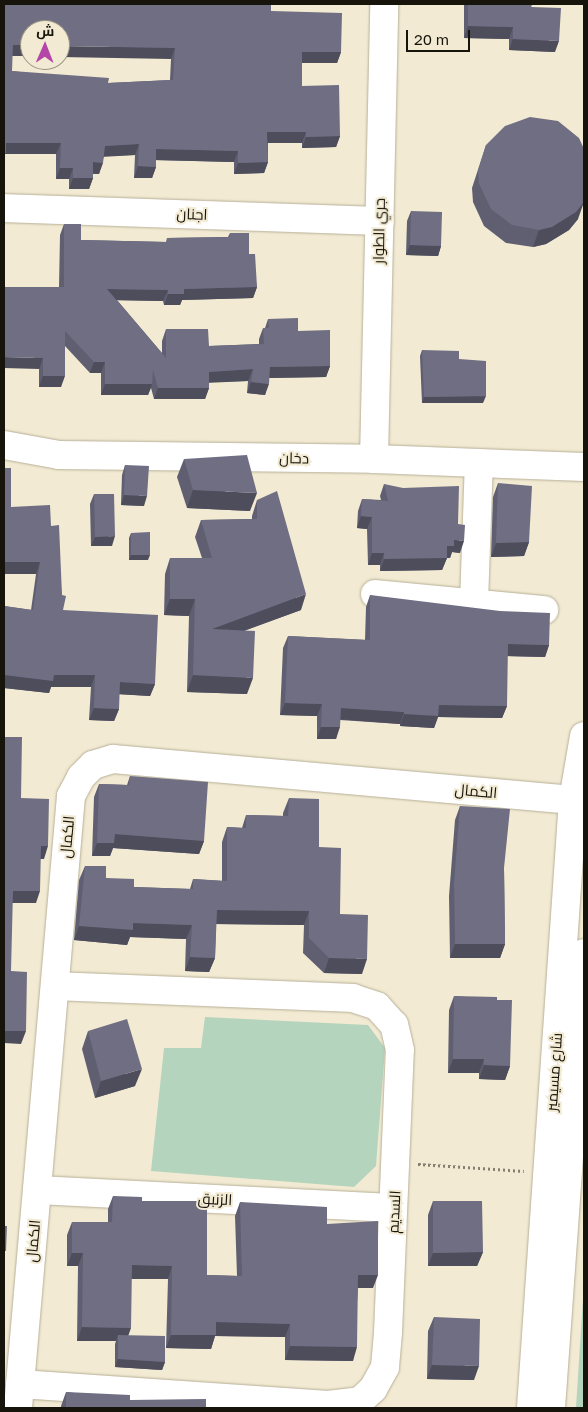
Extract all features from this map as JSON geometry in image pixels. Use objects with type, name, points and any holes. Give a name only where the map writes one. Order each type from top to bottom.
[{"type":"street","name":"جري الطوار","points":[[374,458],[384,4]]},
{"type":"street","name":"اجنان","points":[[4,208],[380,221]]},
{"type":"street","name":"دخان","points":[[4,445],[20,451],[59,455],[374,458],[584,466]]},
{"type":"street","points":[[474,603],[479,462]]},
{"type":"street","points":[[375,594],[544,610]]},
{"type":"street","name":"شارع مسيمير","points":[[552,1408],[554,1183],[584,736]]},
{"type":"street","name":"الكمال","points":[[19,1396],[71,796],[82,777],[93,765],[112,759],[133,760],[579,800]]},
{"type":"street","name":"شارع مسيمير","points":[[531,1408],[554,1183],[584,953]]},
{"type":"street","name":"السديم","points":[[19,1396],[328,1405],[360,1401],[373,1389],[385,1367],[397,1162],[400,1050],[394,1025],[377,1006],[353,998],[54,986]]},
{"type":"street","name":"الزنبق","points":[[37,1190],[393,1208]]},
{"type":"path","points":[[397,1162],[554,1183]]},
{"type":"green space","points":[[205,1017],[368,1025],[385,1048],[376,1166],[354,1187],[151,1171],[164,1048],[201,1048]]},
{"type":"green space","points":[[584,1283],[584,1408],[576,1408]]},
{"type":"building","points":[[4,4],[271,4],[271,11],[342,13],[341,52],[302,52],[302,86],[339,85],[340,136],[306,137],[306,132],[267,132],[268,162],[238,163],[238,151],[156,149],[156,167],[138,166],[139,144],[105,146],[103,163],[93,162],[93,178],[73,178],[73,168],[60,168],[61,143],[6,143],[6,153],[4,153]],"holes":[[[20,20],[70,20],[70,46],[175,48],[173,80],[108,83],[109,78],[12,71],[13,45],[20,45]]]},
{"type":"building","points":[[468,4],[532,4],[531,7],[561,8],[559,41],[513,39],[513,27],[468,26]]},
{"type":"building","points":[[530,117],[558,121],[579,138],[584,149],[584,202],[576,212],[552,227],[539,230],[512,225],[491,209],[479,184],[478,171],[486,145],[505,126]]},
{"type":"building","points":[[411,211],[442,212],[441,246],[410,245]]},
{"type":"building","points":[[64,224],[81,224],[81,240],[167,242],[167,238],[230,237],[230,233],[249,233],[249,254],[255,254],[257,287],[184,289],[184,294],[168,294],[168,290],[107,289],[166,358],[166,329],[208,329],[209,346],[264,344],[263,328],[269,328],[268,319],[298,318],[298,331],[330,330],[330,366],[270,367],[269,384],[251,382],[253,369],[209,372],[209,388],[158,388],[153,370],[152,384],[105,384],[105,362],[94,362],[65,331],[65,376],[43,376],[43,358],[4,357],[4,287],[64,287]]},
{"type":"building","points":[[422,350],[459,351],[459,359],[486,361],[486,396],[424,397]]},
{"type":"building","points":[[247,455],[257,493],[193,490],[184,459]]},
{"type":"building","points":[[125,465],[149,466],[147,496],[124,495]]},
{"type":"building","points":[[4,468],[11,468],[11,507],[50,505],[51,526],[59,525],[62,595],[66,596],[63,610],[158,615],[155,684],[120,682],[119,709],[94,708],[95,675],[54,675],[53,681],[4,675],[4,606],[33,610],[40,562],[4,562]]},
{"type":"building","points":[[498,483],[532,486],[529,542],[496,543]]},
{"type":"building","points":[[384,484],[403,488],[459,486],[458,524],[465,525],[464,541],[454,540],[454,546],[447,546],[447,558],[384,559],[384,553],[372,553],[372,517],[361,516],[362,499],[388,501]]},
{"type":"building","points":[[277,491],[306,594],[212,629],[255,631],[253,678],[193,675],[195,599],[170,599],[170,558],[212,558],[201,520],[257,519],[257,500]]},
{"type":"building","points":[[94,494],[114,494],[115,536],[95,537]]},
{"type":"building","points":[[150,532],[150,555],[131,555],[131,533]]},
{"type":"building","points":[[370,595],[500,611],[550,613],[549,645],[508,644],[507,706],[439,705],[438,716],[341,708],[340,727],[321,727],[322,704],[285,703],[288,636],[370,640]]},
{"type":"building","points":[[4,737],[22,737],[21,798],[49,799],[48,846],[41,846],[40,891],[13,891],[11,971],[27,972],[26,1031],[4,1031]]},
{"type":"building","points":[[130,776],[208,782],[204,841],[115,834],[114,843],[97,843],[99,784],[129,785]]},
{"type":"building","points":[[289,798],[319,799],[319,847],[341,848],[340,914],[368,915],[367,959],[329,958],[309,938],[309,911],[217,910],[215,958],[190,957],[192,925],[133,923],[133,930],[79,926],[85,866],[106,866],[106,878],[134,879],[134,887],[193,889],[193,879],[227,881],[227,827],[246,828],[246,815],[288,816]]},
{"type":"building","points":[[460,806],[510,809],[504,868],[505,944],[455,944],[454,883]]},
{"type":"building","points":[[454,996],[497,997],[497,1000],[512,1000],[510,1066],[484,1065],[484,1059],[453,1059]]},
{"type":"building","points":[[127,1019],[142,1069],[101,1081],[88,1031]]},
{"type":"building","points":[[113,1196],[142,1197],[142,1201],[207,1201],[207,1275],[242,1276],[240,1202],[327,1207],[327,1224],[378,1221],[378,1275],[358,1275],[357,1347],[290,1346],[290,1324],[216,1322],[216,1335],[171,1335],[172,1266],[132,1265],[131,1328],[82,1327],[83,1253],[72,1253],[72,1222],[112,1222]]},
{"type":"building","points":[[433,1201],[482,1201],[483,1252],[433,1253]]},
{"type":"building","points":[[4,1226],[7,1226],[6,1251],[4,1251]]},
{"type":"building","points":[[434,1317],[480,1319],[479,1366],[432,1365]]},
{"type":"building","points":[[118,1335],[165,1336],[165,1362],[118,1359]]},
{"type":"building","points":[[66,1392],[130,1395],[130,1400],[206,1399],[206,1408],[66,1408]]}]
